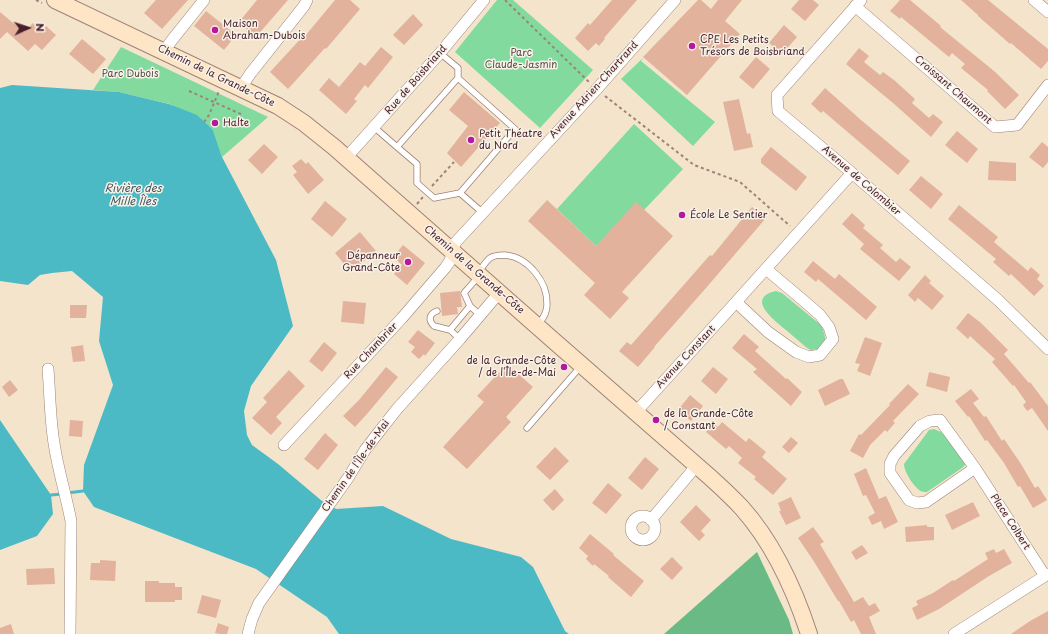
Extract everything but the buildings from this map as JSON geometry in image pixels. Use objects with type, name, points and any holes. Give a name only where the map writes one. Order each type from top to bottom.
[{"type":"main road","name":"Chemin de la Grande-Côte","points":[[55,0],[278,106],[314,130],[697,465],[736,501],[750,517],[774,552],[797,600],[808,634]]},
{"type":"street","points":[[164,51],[204,0]]},
{"type":"street","points":[[242,88],[250,74],[304,6],[307,0]]},
{"type":"street","name":"Rue de Boisbriand","points":[[346,158],[440,53],[484,0]]},
{"type":"street","name":"Avenue Adrien-Chartrand","points":[[453,252],[455,243],[596,90],[675,0]]},
{"type":"street","points":[[1034,0],[1048,12]]},
{"type":"street","name":"Croissant Chaumont","points":[[858,3],[995,127],[1017,125],[1048,85]]},
{"type":"street","name":"Avenue de Colombier","points":[[858,3],[777,95],[778,111],[998,300],[1048,349]]},
{"type":"street","name":"Avenue Constant","points":[[636,412],[852,173]]},
{"type":"street","name":"Rue Chambrier","points":[[284,446],[406,313],[445,268],[450,261],[453,252]]},
{"type":"street","points":[[736,302],[768,332],[796,352],[808,357],[820,355],[833,339],[829,327],[820,315],[766,269]]},
{"type":"street","name":"Chemin de l'Île-de-Mai","points":[[248,634],[259,603],[334,498],[375,437],[397,409],[499,293]]},
{"type":"street","points":[[48,369],[54,441],[58,468],[71,521],[70,634]]},
{"type":"street","name":"Place Colbert","points":[[975,468],[926,502],[917,503],[910,500],[890,473],[890,464],[894,456],[920,426],[930,421],[940,420],[975,468],[1047,575]]},
{"type":"street","points":[[651,520],[697,465]]},
{"type":"street","points":[[954,634],[1047,575]]},
{"type":"lane","points":[[397,147],[458,78],[458,68],[440,53]]},
{"type":"lane","points":[[374,127],[417,164],[417,183],[434,198],[460,193],[515,129],[458,78]]},
{"type":"lane","points":[[460,193],[483,213]]},
{"type":"lane","points":[[480,315],[470,306],[464,293],[490,258],[496,255],[507,255],[527,264],[539,277],[544,286],[548,306],[537,326]]},
{"type":"lane","points":[[450,330],[470,306]]},
{"type":"lane","points":[[437,311],[431,314],[430,317],[434,326],[450,330],[460,339]]},
{"type":"lane","points":[[527,428],[582,365]]},
{"type":"path","points":[[505,0],[596,90],[694,165],[740,182],[798,233]]},
{"type":"path","points":[[204,122],[209,116],[221,87]]},
{"type":"path","points":[[189,92],[243,115]]},
{"type":"path","points":[[432,187],[454,162]]},
{"type":"path","points":[[414,208],[424,196]]},
{"type":"green space","name":"Parc Claude-Jasmin","points":[[497,0],[513,0],[593,70],[540,128],[455,52]]},
{"type":"green space","name":"Parc Dubois","points":[[121,47],[268,117],[222,157],[213,130],[170,104],[119,92],[93,90]]},
{"type":"green space","points":[[643,58],[641,61],[715,122],[693,146],[621,79]]},
{"type":"green space","points":[[634,124],[683,169],[644,210],[596,246],[557,209]]},
{"type":"green space","points":[[776,291],[782,293],[822,326],[825,341],[819,349],[811,350],[807,348],[769,315],[762,304],[763,299],[767,294]]},
{"type":"green space","points":[[934,429],[941,432],[965,459],[966,464],[927,492],[923,492],[919,490],[911,481],[905,470],[904,464],[929,430]]},
{"type":"green space","points":[[757,552],[789,620],[793,634],[664,634]]},
{"type":"water","name":"Rivière des Mille Îles","points":[[12,85],[119,92],[169,104],[197,115],[213,130],[222,157],[276,260],[293,326],[251,386],[244,411],[247,435],[252,445],[278,464],[322,501],[336,509],[383,506],[451,539],[521,557],[533,567],[565,631],[569,634],[339,634],[327,617],[256,569],[94,507],[83,491],[84,465],[113,385],[99,341],[103,297],[72,271],[40,275],[28,285],[0,281],[0,88]]},
{"type":"water","points":[[0,420],[51,495],[53,514],[37,536],[0,550]]},
{"type":"waterway","points":[[67,493],[83,491]]},
{"type":"waterway","points":[[51,495],[62,494]]},
{"type":"place","name":"Maison Abraham-Dubois","points":[[215,30]]},
{"type":"place","name":"CPE Les Petits Trésors de Boisbriand","points":[[692,46]]},
{"type":"place","name":"Halte","points":[[215,123]]},
{"type":"place","name":"Petit Théatre du Nord","points":[[471,140]]},
{"type":"place","name":"École Le Sentier","points":[[682,215]]},
{"type":"place","name":"Dépanneur Grand-Côte","points":[[408,262]]},
{"type":"place","name":"de la Grande-Côte / de l'Île-de-Mai","points":[[564,367]]},
{"type":"place","name":"de la Grande-Côte / Constant","points":[[656,420]]}]
